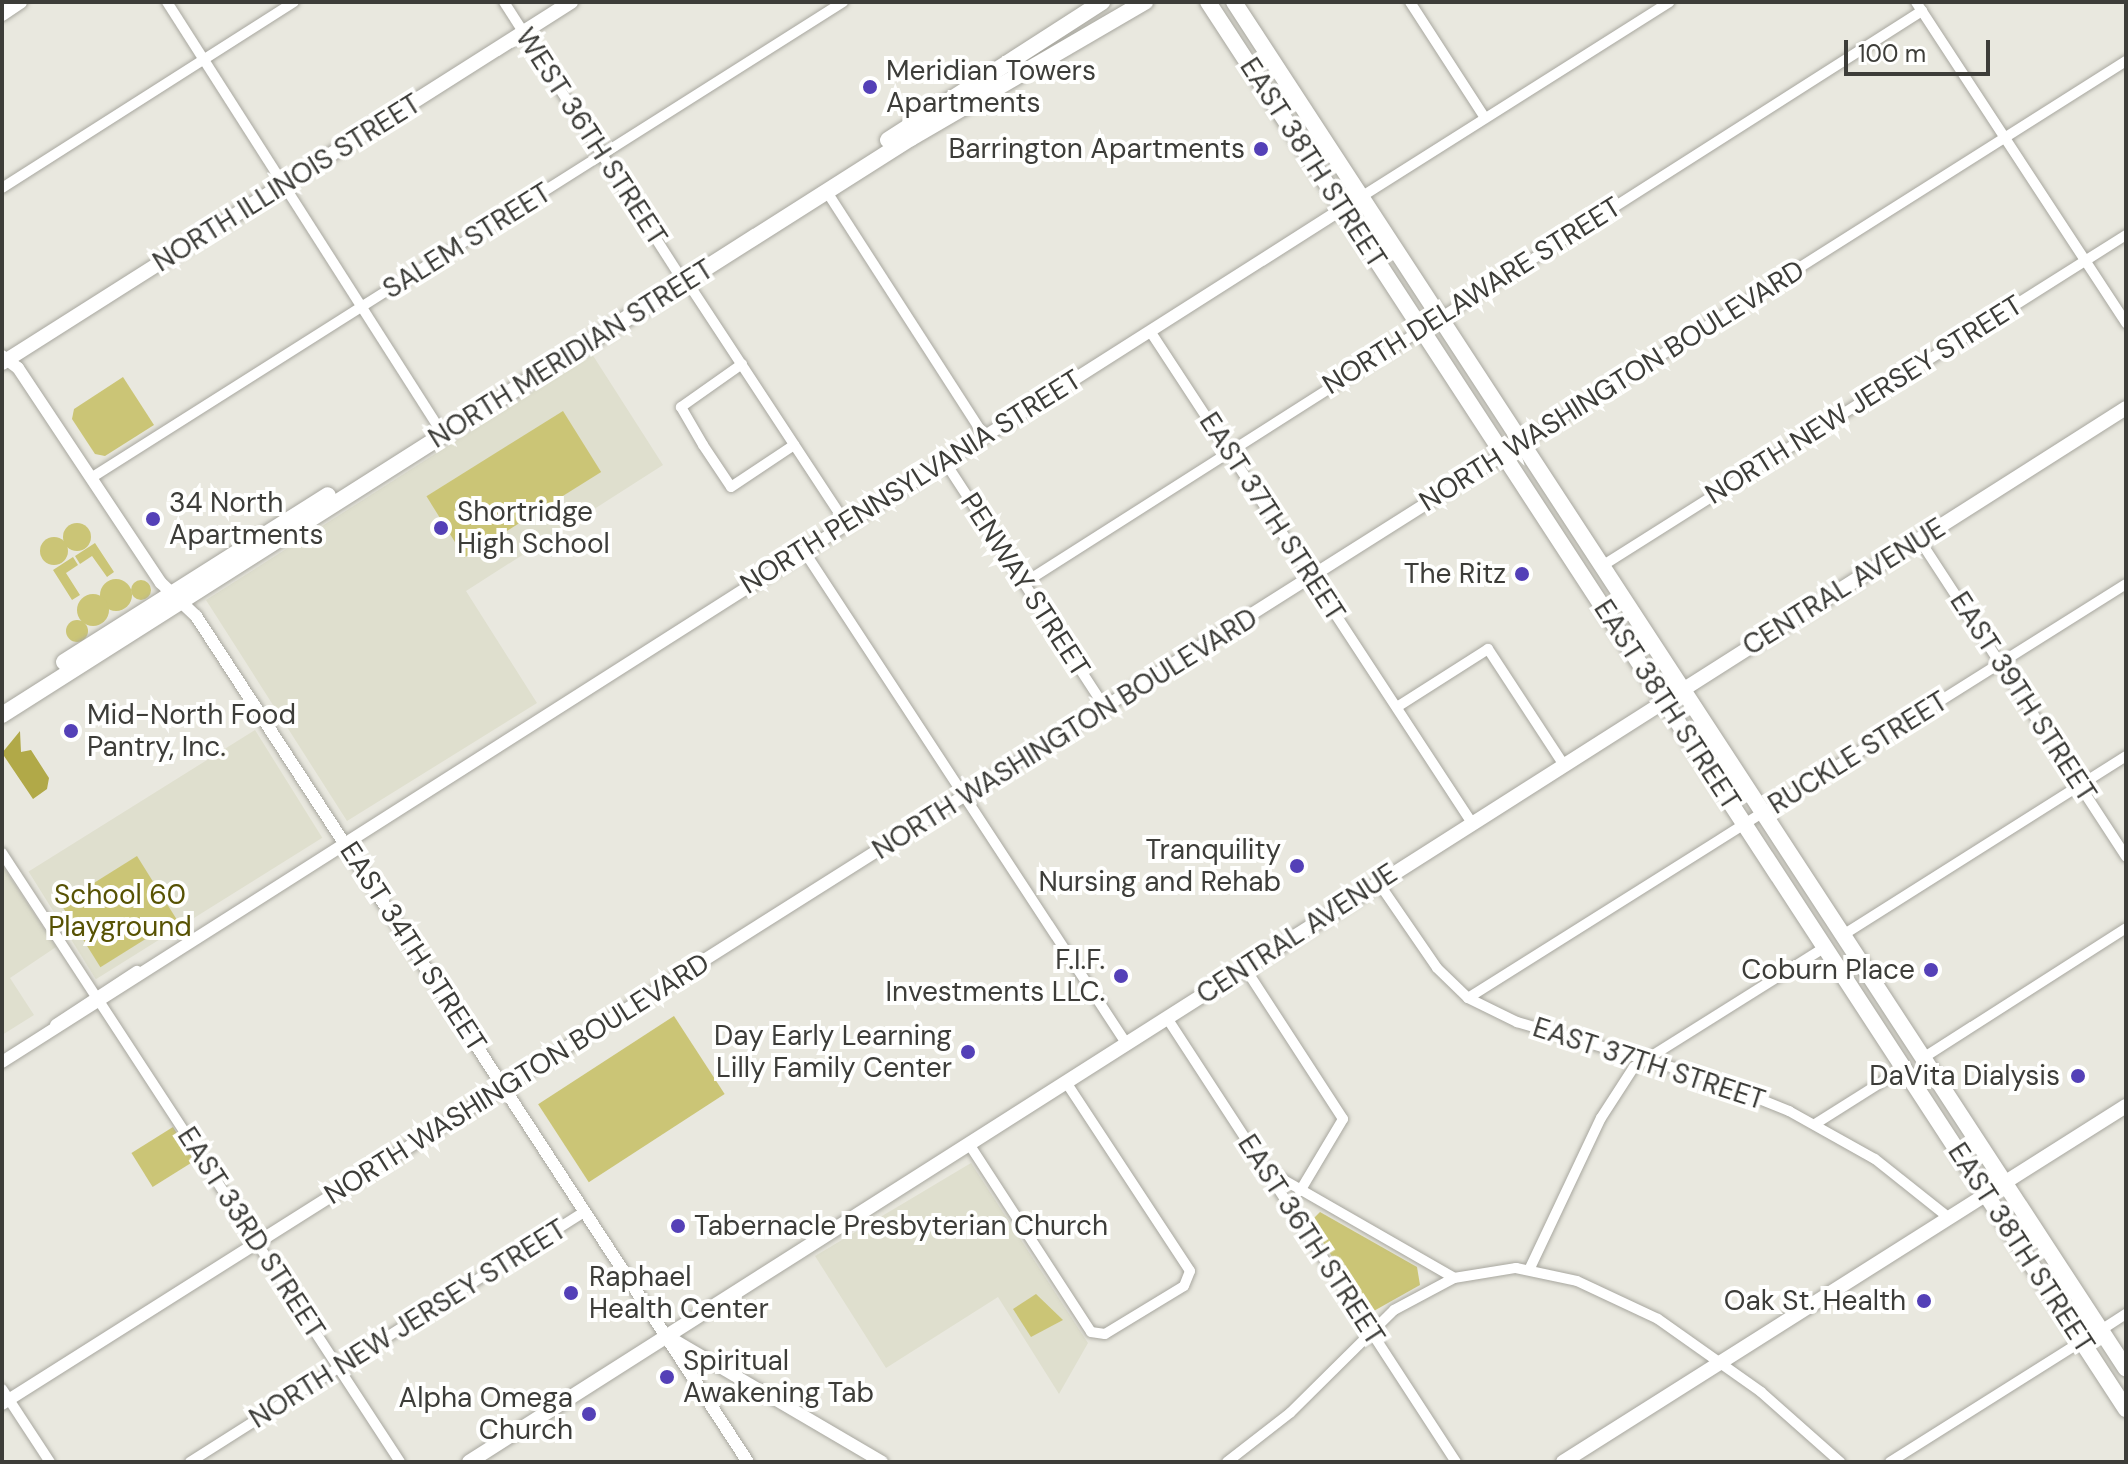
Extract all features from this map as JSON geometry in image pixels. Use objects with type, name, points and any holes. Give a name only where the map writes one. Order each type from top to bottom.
[{"type":"main road","points":[[2,14],[20,2]]},
{"type":"main road","name":"NORTH ILLINOIS STREET","points":[[4,359],[571,2]]},
{"type":"main road","name":"NORTH MERIDIAN STREET","points":[[2,702],[177,598],[682,277],[1102,2]]},
{"type":"main road","name":"NORTH MERIDIAN STREET","points":[[2,715],[437,425],[1145,2]]},
{"type":"main road","name":"EAST 38TH STREET","points":[[1208,2],[2126,1409]]},
{"type":"main road","name":"EAST 38TH STREET","points":[[1234,2],[2126,1369]]},
{"type":"main road","name":"CENTRAL AVENUE","points":[[469,1462],[2126,408]]},
{"type":"main road","points":[[1563,1462],[2124,1105]]},
{"type":"street","points":[[167,2],[437,425]]},
{"type":"street","points":[[2,188],[294,2]]},
{"type":"street","name":"WEST 36TH STREET","points":[[504,2],[682,277]]},
{"type":"street","name":"SALEM STREET","points":[[91,478],[843,2]]},
{"type":"street","points":[[1410,2],[1485,118]]},
{"type":"street","name":"NORTH PENNSYLVANIA STREET","points":[[2,1062],[1669,2]]},
{"type":"street","points":[[1919,7],[2126,323]]},
{"type":"street","name":"NORTH DELAWARE STREET","points":[[1024,583],[1919,7]]},
{"type":"street","name":"NORTH WASHINGTON BOULEVARD","points":[[4,1397],[1106,709],[2126,61]]},
{"type":"street","points":[[827,192],[984,436]]},
{"type":"street","name":"NORTH NEW JERSEY STREET","points":[[1602,566],[2126,235]]},
{"type":"street","points":[[682,277],[846,524]]},
{"type":"street","name":"EAST 37TH STREET","points":[[1150,331],[1472,823]]},
{"type":"street","name":"EAST 34TH STREET","points":[[4,359],[177,598],[344,843],[746,1461]]},
{"type":"street","points":[[742,364],[681,407],[703,445],[731,487],[794,445]]},
{"type":"street","name":"PENWAY STREET","points":[[945,462],[1106,709]]},
{"type":"street","name":"EAST 39TH STREET","points":[[1919,539],[2126,856]]},
{"type":"street","points":[[804,551],[1126,1043]]},
{"type":"street","name":"RUCKLE STREET","points":[[1468,998],[2126,584]]},
{"type":"street","points":[[1397,707],[1488,649],[1564,765]]},
{"type":"street","points":[[1843,935],[2126,756]]},
{"type":"street","name":"EAST 33RD STREET","points":[[2,853],[400,1462]]},
{"type":"street","name":"EAST 37TH STREET","points":[[1378,882],[1437,968],[1468,998],[1517,1022],[1726,1085],[1815,1124],[1898,1175],[1948,1217]]},
{"type":"street","points":[[1923,1058],[2126,928]]},
{"type":"street","points":[[1530,1268],[1603,1114],[1644,1060],[1825,947]]},
{"type":"street","points":[[1245,968],[1343,1119],[1300,1191]]},
{"type":"street","name":"EAST 36TH STREET","points":[[1167,1018],[1456,1462]]},
{"type":"street","points":[[1815,1124],[1904,1068]]},
{"type":"street","points":[[969,1144],[1090,1331],[1103,1334],[1187,1283],[1190,1271],[1066,1082]]},
{"type":"street","points":[[1265,1169],[1454,1278]]},
{"type":"street","name":"NORTH NEW JERSEY STREET","points":[[190,1462],[585,1211]]},
{"type":"street","points":[[1227,1462],[1290,1413],[1370,1330],[1454,1278],[1530,1268],[1618,1298],[1721,1362],[1840,1462]]},
{"type":"street","points":[[2101,1330],[2126,1314]]},
{"type":"street","points":[[666,1336],[882,1462]]},
{"type":"street","points":[[1890,1462],[2082,1341]]},
{"type":"street","points":[[4,1397],[50,1462]]},
{"type":"shaded area","name":"Shortridge High School","points":[[592,354],[663,465],[466,591],[537,703],[347,821],[206,600]]},
{"type":"shaded area","points":[[255,730],[322,838],[96,979],[29,871]]},
{"type":"shaded area","points":[[20,731],[21,752],[31,750],[49,778],[47,789],[33,799],[2,753]]},
{"type":"shaded area","points":[[2,865],[56,947],[10,978],[34,1015],[2,1035]]},
{"type":"shaded area","points":[[971,1163],[1088,1343],[1059,1394],[998,1297],[886,1368],[815,1256]]},
{"type":"green space","points":[[123,377],[154,425],[105,456],[95,454],[72,419],[74,409]]},
{"type":"green space","points":[[563,411],[601,472],[465,557],[426,496]]},
{"type":"green space","points":[[77,523],[87,527],[91,537],[87,547],[77,551],[67,547],[63,537],[67,527]]},
{"type":"green space","points":[[54,537],[64,541],[68,551],[64,561],[54,565],[44,561],[40,551],[44,541]]},
{"type":"green space","points":[[95,543],[114,572],[107,577],[92,556],[80,564],[75,556]]},
{"type":"green space","points":[[73,557],[78,565],[66,573],[80,595],[72,600],[53,570]]},
{"type":"green space","points":[[116,579],[127,584],[132,595],[127,606],[116,611],[105,606],[100,595],[105,584]]},
{"type":"green space","points":[[137,580],[145,580],[151,590],[145,600],[137,600],[131,594],[131,586]]},
{"type":"green space","points":[[93,594],[104,599],[109,610],[104,621],[93,626],[82,621],[77,610],[82,599]]},
{"type":"green space","points":[[77,620],[85,623],[88,631],[85,639],[77,642],[69,639],[66,631],[69,623]]},
{"type":"green space","name":"School 60 Playground","points":[[137,856],[177,920],[100,967],[61,904]]},
{"type":"green space","points":[[674,1016],[725,1094],[589,1182],[538,1104]]},
{"type":"green space","points":[[173,1127],[194,1161],[153,1187],[131,1153]]},
{"type":"green space","points":[[1320,1212],[1417,1267],[1420,1285],[1372,1312],[1364,1307],[1310,1222]]},
{"type":"green space","points":[[1036,1294],[1063,1320],[1031,1337],[1013,1309]]},
{"type":"place","name":"Meridian Towers Apartments","points":[[870,87]]},
{"type":"place","name":"Barrington Apartments","points":[[1261,149]]},
{"type":"place","name":"34 North Apartments","points":[[153,519]]},
{"type":"place","name":"Shortridge High School","points":[[441,528]]},
{"type":"place","name":"The Ritz","points":[[1522,574]]},
{"type":"place","name":"Mid-North Food Pantry, Inc.","points":[[71,731]]},
{"type":"place","name":"Tranquility Nursing and Rehab","points":[[1297,866]]},
{"type":"place","name":"Coburn Place","points":[[1931,970]]},
{"type":"place","name":"F.I.F. Investments LLC.","points":[[1121,976]]},
{"type":"place","name":"Day Early Learning Lilly Family Center","points":[[968,1052]]},
{"type":"place","name":"DaVita Dialysis","points":[[2078,1076]]},
{"type":"place","name":"Tabernacle Presbyterian Church","points":[[678,1226]]},
{"type":"place","name":"Raphael Health Center","points":[[571,1293]]},
{"type":"place","name":"Oak St. Health","points":[[1924,1301]]},
{"type":"place","name":"Spiritual Awakening Tab","points":[[667,1377]]},
{"type":"place","name":"Alpha Omega Church","points":[[589,1414]]}]
